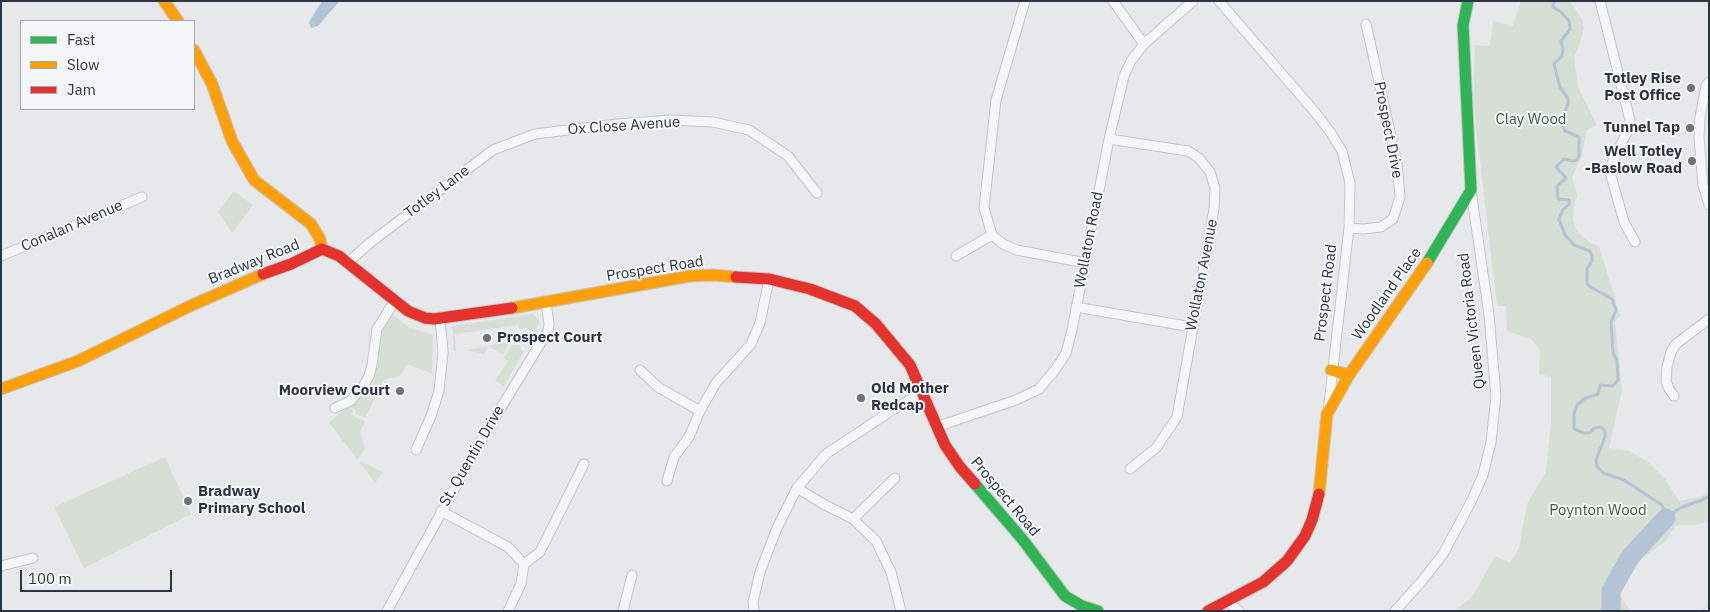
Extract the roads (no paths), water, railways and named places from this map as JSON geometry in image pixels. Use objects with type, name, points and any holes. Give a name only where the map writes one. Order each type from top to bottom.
[{"type":"street","points":[[164,1],[177,20]]},
{"type":"street","points":[[1025,1],[996,100],[984,208],[992,235],[1003,244],[1017,250],[1086,263]]},
{"type":"street","points":[[1113,1],[1144,44]]},
{"type":"street","name":"Wollaton Road","points":[[936,427],[1016,400],[1039,389],[1066,353],[1086,263],[1109,139],[1124,76],[1131,61],[1144,44],[1193,1]]},
{"type":"street","name":"Prospect Road","points":[[1208,611],[1228,602],[1278,570],[1306,536],[1319,494],[1349,228],[1350,183],[1342,151],[1331,133],[1219,1]]},
{"type":"street","name":"Queen Victoria Road","points":[[1395,611],[1443,554],[1471,502],[1483,475],[1490,442],[1496,396],[1489,315],[1471,190],[1463,25],[1468,1]]},
{"type":"street","points":[[1600,1],[1630,120],[1629,128],[1612,161],[1611,176],[1624,222],[1635,242]]},
{"type":"street","name":"Prospect Drive","points":[[1349,228],[1381,227],[1393,219],[1400,198],[1397,163],[1366,24]]},
{"type":"street","name":"Bradway Road","points":[[1,389],[78,361],[183,308],[322,250],[320,239],[311,224],[254,180],[232,141],[212,84],[195,52]]},
{"type":"street","points":[[1709,82],[1706,86],[1700,116],[1699,138],[1703,185],[1709,205]]},
{"type":"street","name":"Ox Close Avenue","points":[[535,134],[617,124],[671,120],[713,122],[749,130],[788,156],[816,186]]},
{"type":"street","name":"Totley Lane","points":[[347,263],[377,237],[493,150],[535,134]]},
{"type":"street","name":"Wollaton Avenue","points":[[1109,139],[1188,151],[1199,158],[1210,172],[1215,188],[1214,209],[1176,417],[1156,448],[1130,469]]},
{"type":"street","name":"Woodland Place","points":[[1327,414],[1349,375],[1439,245],[1471,190]]},
{"type":"street","name":"Conalan Avenue","points":[[1,256],[142,196]]},
{"type":"street","points":[[956,256],[992,235]]},
{"type":"street","name":"Prospect Road","points":[[322,250],[338,256],[394,302],[417,316],[440,319],[690,276],[713,275],[769,279],[810,289],[855,306],[876,324],[910,365],[923,392],[936,427],[945,445],[960,467],[1023,540],[1065,596],[1082,606],[1098,611]]},
{"type":"street","points":[[667,481],[674,457],[689,437],[700,411],[716,384],[751,344],[760,323],[769,279]]},
{"type":"street","points":[[335,408],[350,401],[363,387],[372,365],[377,329],[394,302]]},
{"type":"street","name":"St. Quentin Drive","points":[[387,611],[509,392],[548,331],[546,302]]},
{"type":"street","points":[[1076,307],[1192,327]]},
{"type":"street","points":[[416,450],[431,416],[439,391],[443,352],[440,319]]},
{"type":"street","points":[[1674,396],[1666,381],[1671,352],[1680,341],[1709,319]]},
{"type":"street","points":[[640,370],[658,387],[700,411]]},
{"type":"street","points":[[1332,370],[1349,375]]},
{"type":"street","points":[[754,611],[753,602],[760,572],[777,528],[797,488],[826,454],[923,392]]},
{"type":"street","points":[[508,611],[521,584],[524,564],[540,552],[584,464]]},
{"type":"street","points":[[853,519],[895,478]]},
{"type":"street","points":[[797,488],[853,519],[876,542],[891,572],[901,611]]},
{"type":"street","points":[[441,511],[508,547],[524,564]]},
{"type":"street","points":[[1,566],[33,558]]},
{"type":"street","points":[[623,611],[632,575]]},
{"type":"street","points":[[1228,602],[1239,611]]},
{"type":"water","points":[[322,1],[341,1],[318,26],[311,28],[309,22]]},
{"type":"waterway","points":[[1554,1],[1553,7],[1561,12],[1569,21],[1570,29],[1561,41],[1562,56],[1554,64],[1560,87],[1568,98],[1563,127],[1565,131],[1579,137],[1579,156],[1577,160],[1564,159],[1556,167],[1566,178],[1557,186],[1558,199],[1569,200],[1569,204],[1563,210],[1559,219],[1565,235],[1574,245],[1590,251],[1592,255],[1592,261],[1587,269],[1587,283],[1612,299],[1616,310],[1611,322],[1613,353],[1617,360],[1618,380],[1613,386],[1600,385],[1598,394],[1584,399],[1577,405],[1574,414],[1574,429],[1590,433],[1594,428],[1601,427],[1605,431],[1605,437],[1596,460],[1597,466],[1603,473],[1624,480],[1662,505],[1666,518]]},
{"type":"waterway","points":[[1666,518],[1680,508],[1709,497]]},
{"type":"waterway","points":[[1611,611],[1611,591],[1630,557],[1666,518]]},
{"type":"railway","points":[[1705,611],[1709,608]]},
{"type":"place","name":"Totley Rise Post Office","points":[[1691,88]]},
{"type":"place","name":"Tunnel Tap","points":[[1690,128]]},
{"type":"place","name":"Well Totley -Baslow Road","points":[[1692,161]]},
{"type":"place","name":"Prospect Court","points":[[487,338]]},
{"type":"place","name":"Moorview Court","points":[[400,391]]},
{"type":"place","name":"Old Mother Redcap","points":[[861,398]]},
{"type":"place","name":"Bradway Primary School","points":[[188,501]]},
{"type":"park label","name":"Clay Wood","points":[[1531,120]]},
{"type":"park label","name":"Poynton Wood","points":[[1598,511]]}]
